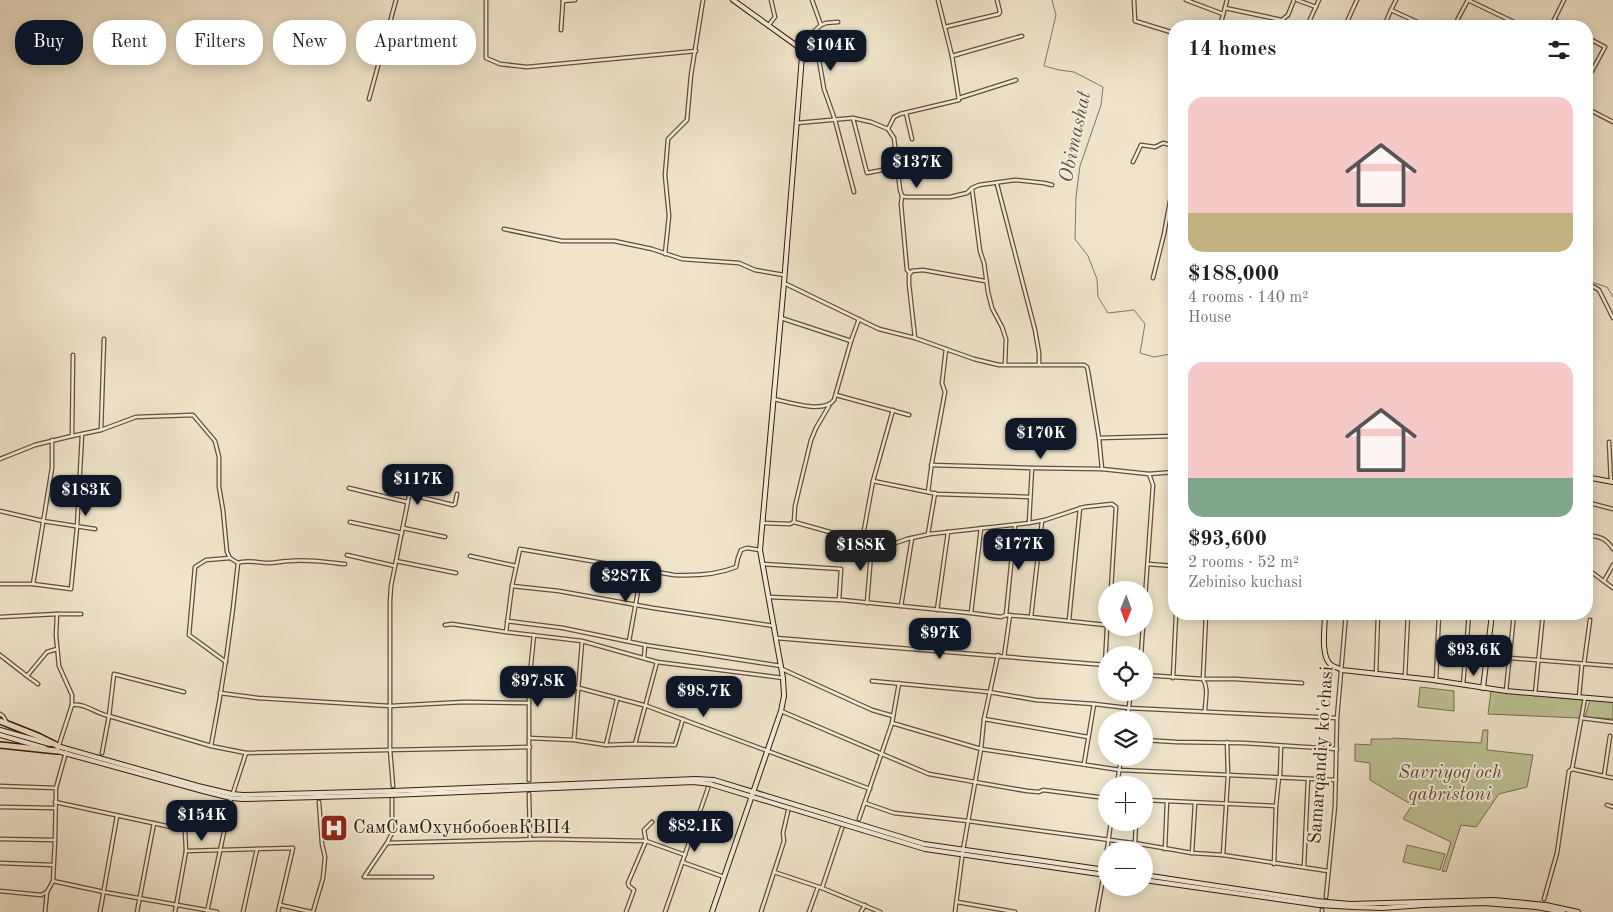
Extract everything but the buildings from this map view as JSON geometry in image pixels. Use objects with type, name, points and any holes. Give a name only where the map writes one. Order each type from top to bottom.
[{"type":"highway","points":[[0,722],[38,736],[57,749]]},
{"type":"highway","points":[[0,745],[57,749]]},
{"type":"main road","points":[[712,912],[781,711],[784,696],[783,678],[760,550],[802,56],[797,46],[733,0]]},
{"type":"main road","points":[[1593,478],[1612,482]]},
{"type":"main road","points":[[1325,620],[1324,652],[1326,659],[1342,670],[1506,691],[1613,700]]},
{"type":"main road","points":[[1483,688],[1491,620]]},
{"type":"main road","points":[[0,730],[57,749]]},
{"type":"main road","points":[[0,735],[66,751],[194,789],[232,796],[696,779],[714,780],[753,794],[924,844],[1098,874]]},
{"type":"main road","points":[[963,852],[1098,867]]},
{"type":"main road","points":[[1153,876],[1318,901],[1386,908],[1421,901],[1494,900],[1546,905],[1578,912]]},
{"type":"main road","points":[[1153,881],[1352,907],[1386,908],[1483,903],[1536,907],[1563,912]]},
{"type":"street","points":[[369,98],[396,0]]},
{"type":"street","points":[[486,0],[486,58],[500,64],[527,67],[696,52]]},
{"type":"street","points":[[561,30],[563,1],[575,0]]},
{"type":"street","points":[[665,254],[669,216],[665,175],[668,139],[687,120],[691,75],[703,0]]},
{"type":"street","points":[[768,26],[775,17],[771,0]]},
{"type":"street","points":[[812,0],[821,25]]},
{"type":"street","points":[[938,0],[952,56],[959,98]]},
{"type":"street","points":[[945,27],[999,14],[997,0]]},
{"type":"street","points":[[1134,0],[1135,21],[1168,31]]},
{"type":"street","points":[[1186,0],[1223,14]]},
{"type":"street","points":[[1222,20],[1227,0]]},
{"type":"street","points":[[1225,8],[1282,20],[1288,15],[1296,0],[1316,7]]},
{"type":"street","points":[[1310,20],[1319,0]]},
{"type":"street","points":[[1348,20],[1357,0]]},
{"type":"street","points":[[1387,20],[1396,0]]},
{"type":"street","points":[[1457,20],[1468,0],[1510,20]]},
{"type":"street","points":[[1554,20],[1564,0]]},
{"type":"street","points":[[1391,10],[1413,20]]},
{"type":"street","points":[[797,46],[821,25],[838,22]]},
{"type":"street","points":[[952,56],[1022,36]]},
{"type":"street","points":[[807,39],[819,60],[824,89],[835,120],[854,192]]},
{"type":"street","points":[[1593,41],[1605,47],[1593,69]]},
{"type":"street","points":[[888,129],[894,117],[958,101],[959,98],[1016,80]]},
{"type":"street","points":[[1593,112],[1613,122]]},
{"type":"street","points":[[906,113],[912,139]]},
{"type":"street","points":[[853,118],[867,174],[897,167]]},
{"type":"street","points":[[797,123],[853,118],[871,122],[888,129],[894,138],[902,196],[901,204],[907,270],[910,273],[915,338]]},
{"type":"street","points":[[1133,162],[1141,145],[1156,148],[1163,143],[1168,144]]},
{"type":"street","points":[[902,196],[950,197],[967,193],[972,188],[1015,180],[1052,185]]},
{"type":"street","points":[[997,184],[1035,330],[1039,364]]},
{"type":"street","points":[[972,188],[980,251],[984,262],[988,292],[992,308],[1006,339],[1006,364]]},
{"type":"street","points":[[1153,278],[1168,210]]},
{"type":"street","points":[[504,228],[562,241],[614,241],[652,249],[682,259],[740,263],[756,270],[784,275]]},
{"type":"street","points":[[910,273],[916,270],[923,270],[985,281]]},
{"type":"street","points":[[784,283],[878,329],[915,338],[984,362],[1006,364],[1080,364],[1087,368],[1099,438],[1102,469]]},
{"type":"street","points":[[1593,286],[1599,290],[1613,318]]},
{"type":"street","points":[[781,317],[851,341]]},
{"type":"street","points":[[794,522],[795,506],[811,440],[836,395],[859,319]]},
{"type":"street","points":[[101,430],[104,339]]},
{"type":"street","points":[[928,492],[931,465],[945,392],[942,383],[946,349]]},
{"type":"street","points":[[72,436],[73,355]]},
{"type":"street","points":[[836,395],[909,415]]},
{"type":"street","points":[[774,399],[810,406],[829,406]]},
{"type":"street","points":[[862,541],[873,481],[893,410]]},
{"type":"street","points":[[0,459],[52,440],[101,430],[136,417],[193,416],[215,441],[218,456],[219,487],[223,510],[226,552],[230,558],[238,563],[242,561],[276,563],[288,560],[301,560],[344,564]]},
{"type":"street","points":[[0,584],[33,584],[71,589],[77,527],[82,434]]},
{"type":"street","points":[[1099,438],[1168,436]]},
{"type":"street","points":[[33,584],[52,468],[52,440]]},
{"type":"street","points":[[1609,442],[1612,482]]},
{"type":"street","points":[[931,465],[1102,469],[1149,474],[1168,472]]},
{"type":"street","points":[[1030,523],[1032,468]]},
{"type":"street","points":[[1142,646],[1153,485],[1149,474]]},
{"type":"street","points":[[873,481],[934,493],[1030,497]]},
{"type":"street","points":[[349,488],[407,502]]},
{"type":"street","points":[[928,534],[934,493]]},
{"type":"street","points":[[393,786],[390,749],[390,601],[391,586],[407,502],[409,496],[412,495],[453,505],[455,504],[457,494]]},
{"type":"street","points":[[763,523],[790,524],[794,522],[862,541],[893,544],[928,534],[1042,521],[1080,508],[1112,504],[1116,507],[1111,581]]},
{"type":"street","points":[[1593,504],[1613,509]]},
{"type":"street","points":[[1069,620],[1080,508]]},
{"type":"street","points":[[0,511],[43,521],[95,529]]},
{"type":"street","points":[[1032,617],[1042,521]]},
{"type":"street","points":[[350,522],[402,533]]},
{"type":"street","points":[[1004,656],[1015,525]]},
{"type":"street","points":[[403,528],[445,537]]},
{"type":"street","points":[[971,612],[981,528]]},
{"type":"street","points":[[937,610],[948,531]]},
{"type":"street","points":[[1593,536],[1608,541],[1613,549]]},
{"type":"street","points":[[901,606],[912,538]]},
{"type":"street","points":[[866,603],[872,542]]},
{"type":"street","points":[[506,632],[512,586],[520,549],[674,575],[703,574],[727,570],[736,567],[741,550],[747,548],[760,550]]},
{"type":"street","points":[[347,555],[395,566]]},
{"type":"street","points":[[470,556],[516,566]]},
{"type":"street","points":[[226,663],[189,635],[195,567],[206,560],[230,558]]},
{"type":"street","points":[[396,561],[456,573]]},
{"type":"street","points":[[211,746],[226,663],[238,563]]},
{"type":"street","points":[[763,564],[841,569],[839,600]]},
{"type":"street","points":[[1148,564],[1168,566]]},
{"type":"street","points":[[1604,581],[1613,565]]},
{"type":"street","points":[[629,641],[642,569]]},
{"type":"street","points":[[1593,573],[1613,588]]},
{"type":"street","points":[[512,586],[559,591],[635,605],[774,626]]},
{"type":"street","points":[[769,597],[839,600],[971,612],[1001,617],[1008,615],[1069,620],[1098,625]]},
{"type":"street","points":[[57,614],[59,666],[72,695],[72,705],[57,749]]},
{"type":"street","points":[[0,617],[80,614]]},
{"type":"street","points":[[1172,678],[1176,620]]},
{"type":"street","points":[[1204,711],[1207,690],[1203,679],[1206,620]]},
{"type":"street","name":"Samarqandiy ko'chasi","points":[[1326,897],[1336,780],[1337,718],[1346,620]]},
{"type":"street","points":[[1376,674],[1378,620]]},
{"type":"street","points":[[1405,677],[1408,620]]},
{"type":"street","points":[[1436,681],[1439,620]]},
{"type":"street","points":[[1463,685],[1468,620]]},
{"type":"street","points":[[1506,691],[1513,620]]},
{"type":"street","points":[[1535,694],[1542,620]]},
{"type":"street","points":[[1579,698],[1590,620]]},
{"type":"street","points":[[507,621],[563,628],[646,645],[781,668],[872,710],[893,716]]},
{"type":"street","points":[[445,625],[452,624],[582,641],[657,662],[783,678]]},
{"type":"street","points":[[529,780],[529,683],[534,635]]},
{"type":"street","points":[[776,638],[1098,664]]},
{"type":"street","points":[[574,740],[582,641]]},
{"type":"street","points":[[644,658],[646,645]]},
{"type":"street","points":[[27,676],[47,652],[57,649]]},
{"type":"street","points":[[0,655],[38,684]]},
{"type":"street","points":[[955,912],[984,718],[998,655]]},
{"type":"street","points":[[1510,658],[1613,666]]},
{"type":"street","points":[[635,744],[657,662]]},
{"type":"street","points":[[102,753],[114,674],[184,692]]},
{"type":"street","points":[[1153,676],[1302,683]]},
{"type":"street","points":[[872,681],[989,692],[1036,700],[1128,708],[1337,718]]},
{"type":"street","points":[[529,683],[579,688],[644,706],[870,788]]},
{"type":"street","points":[[858,820],[892,723],[899,683]]},
{"type":"street","points":[[220,693],[258,698],[390,706],[464,702],[529,703]]},
{"type":"street","points":[[1544,899],[1556,853],[1569,771],[1572,769],[1585,698]]},
{"type":"street","points":[[606,745],[618,699]]},
{"type":"street","points":[[1128,711],[1129,701]]},
{"type":"street","points":[[72,705],[77,704],[88,707],[100,714],[211,746],[246,753],[530,747]]},
{"type":"street","points":[[1084,764],[1094,704]]},
{"type":"street","points":[[781,711],[929,774],[1027,791],[1039,792],[1043,790],[1098,797]]},
{"type":"street","points":[[0,714],[8,724]]},
{"type":"street","points":[[984,718],[1088,737]]},
{"type":"street","points":[[1581,718],[1613,722]]},
{"type":"street","points":[[529,738],[574,740],[606,745],[675,745],[683,719]]},
{"type":"street","points":[[892,723],[980,749],[1120,770],[1336,780]]},
{"type":"street","points":[[1604,776],[1610,736]]},
{"type":"street","points":[[1153,741],[1227,742],[1338,749]]},
{"type":"street","points":[[1223,856],[1228,775],[1227,742]]},
{"type":"street","points":[[1274,864],[1281,745]]},
{"type":"street","points":[[0,891],[41,895],[46,892],[53,881],[56,788],[66,751]]},
{"type":"street","points":[[207,911],[232,796],[246,753]]},
{"type":"street","points":[[1119,776],[1120,766]]},
{"type":"street","points":[[1572,769],[1613,778]]},
{"type":"street","points":[[1304,867],[1308,778]]},
{"type":"street","points":[[0,786],[56,788]]},
{"type":"street","points":[[665,912],[708,788]]},
{"type":"street","points":[[529,794],[530,840]]},
{"type":"street","points":[[392,799],[392,833],[387,844],[364,877],[432,877]]},
{"type":"street","points":[[1153,800],[1276,806]]},
{"type":"street","points":[[1164,849],[1167,801]]},
{"type":"street","points":[[55,802],[185,830],[186,851],[175,912]]},
{"type":"street","points":[[280,905],[312,912],[323,878],[325,857],[322,844],[320,802]]},
{"type":"street","points":[[864,803],[894,813],[1118,841]]},
{"type":"street","points":[[1192,853],[1196,803]]},
{"type":"street","points":[[1607,805],[1613,807]]},
{"type":"street","points":[[0,807],[55,808]]},
{"type":"street","points":[[761,912],[784,841],[783,833],[788,811]]},
{"type":"street","points":[[100,912],[117,816]]},
{"type":"street","points":[[626,912],[634,890],[628,883],[646,841],[644,830],[652,822]]},
{"type":"street","points":[[136,912],[154,823]]},
{"type":"street","points":[[822,888],[842,828]]},
{"type":"street","points":[[1109,840],[1110,831]]},
{"type":"street","points":[[0,839],[55,840]]},
{"type":"street","points":[[387,844],[530,840],[646,841],[685,856]]},
{"type":"street","points":[[1153,847],[1328,871]]},
{"type":"street","points":[[186,851],[293,848],[278,912]]},
{"type":"street","points":[[242,912],[257,849]]},
{"type":"street","points":[[682,862],[724,877]]},
{"type":"street","points":[[0,863],[53,865]]},
{"type":"street","points":[[774,872],[822,888],[880,912]]},
{"type":"street","points":[[53,881],[176,906],[217,912]]},
{"type":"street","points":[[809,912],[818,887]]},
{"type":"street","points":[[45,912],[46,892]]},
{"type":"street","points":[[1097,912],[1100,896]]},
{"type":"street","points":[[957,902],[1015,912]]},
{"type":"street","points":[[861,912],[864,905]]},
{"type":"green space","points":[[1420,687],[1454,691],[1454,711],[1418,707]]},
{"type":"green space","points":[[1491,691],[1583,700],[1580,716],[1579,718],[1488,714]]},
{"type":"green space","points":[[1590,700],[1613,702],[1613,719],[1585,717]]},
{"type":"green space","name":"Savriyog'och qabristoni","points":[[1483,730],[1488,730],[1487,750],[1533,755],[1527,787],[1499,794],[1476,827],[1461,825],[1446,872],[1442,871],[1451,842],[1403,819],[1412,805],[1370,780],[1370,763],[1355,761],[1355,744],[1371,745],[1371,739],[1392,738],[1481,743]]},
{"type":"green space","points":[[1407,845],[1445,854],[1440,870],[1403,862]]},
{"type":"waterway","name":"Obimashat","points":[[1052,0],[1056,15],[1044,66],[1074,72],[1103,87],[1101,105],[1080,166],[1076,197],[1075,239],[1088,256],[1097,279],[1098,297],[1108,313],[1134,310],[1145,324],[1140,353],[1154,357],[1168,354]]},
{"type":"waterway","name":"Obimashat","points":[[1593,282],[1607,287],[1613,297]]},
{"type":"place","name":"СамСамОхунбобоевКВП4","points":[[334,828]]}]
